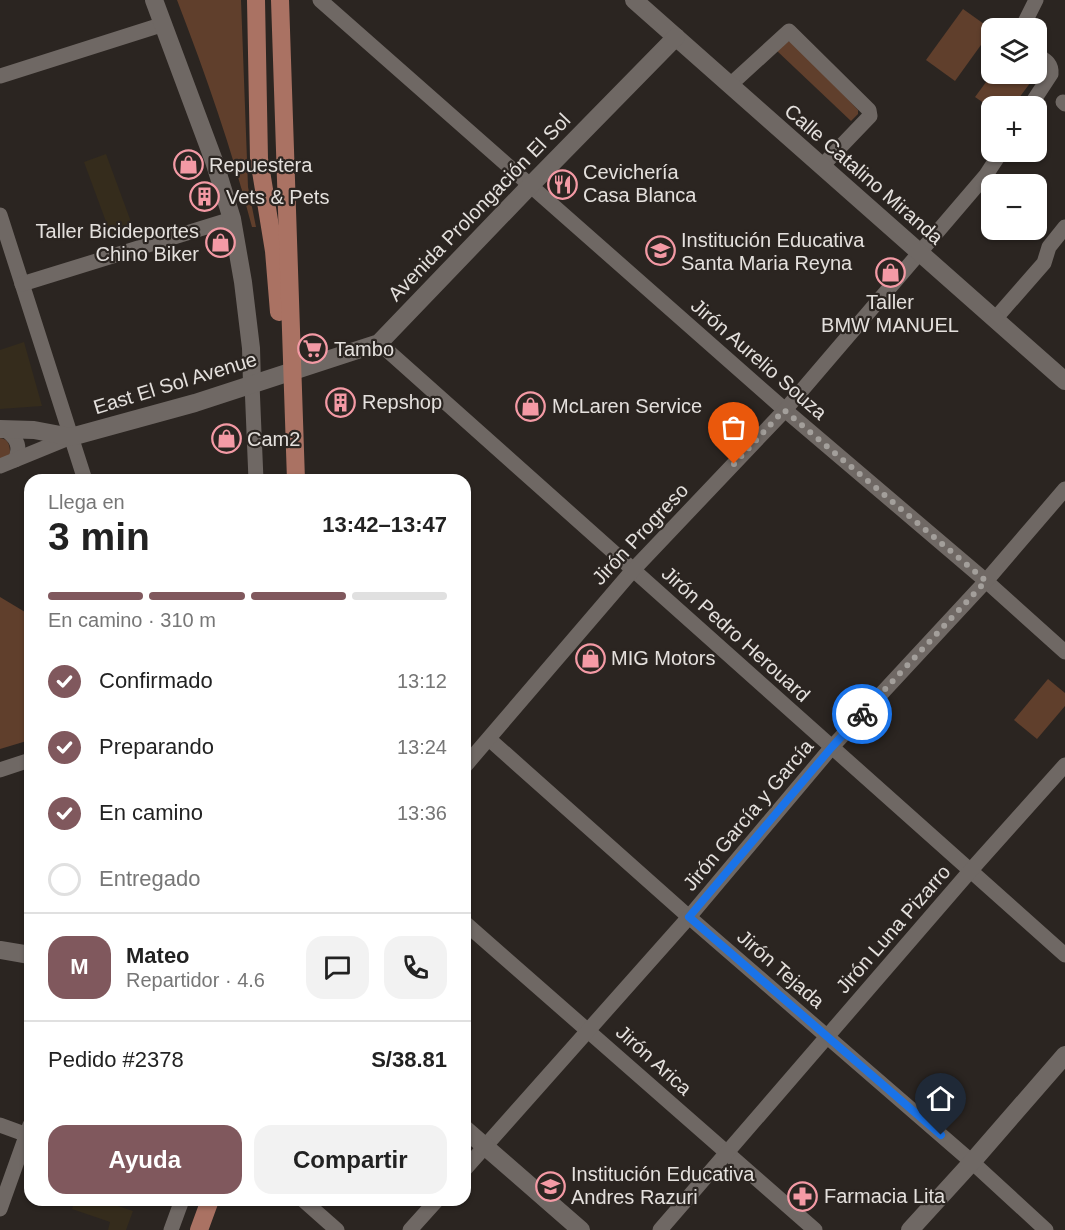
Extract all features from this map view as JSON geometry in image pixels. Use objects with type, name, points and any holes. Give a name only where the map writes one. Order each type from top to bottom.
[{"type":"main road","points":[[256,0],[259,159],[278,286],[295,474]]},
{"type":"main road","points":[[280,0],[286,373]]},
{"type":"main road","points":[[199,1230],[208,1206]]},
{"type":"street","points":[[154,0],[214,161],[232,219],[251,348],[256,474]]},
{"type":"street","name":"Jirón Aurelio Souza","points":[[320,0],[784,410],[986,581],[1065,652]]},
{"type":"street","name":"Calle Catalino Miranda","points":[[634,0],[1065,381]]},
{"type":"street","points":[[1027,18],[1036,0]]},
{"type":"street","points":[[0,76],[164,24]]},
{"type":"street","points":[[730,85],[789,32],[869,110],[870,116],[822,166]]},
{"type":"street","name":"Avenida Prolongación El Sol","points":[[286,373],[379,343],[530,185],[676,38]]},
{"type":"street","points":[[1047,62],[1050,64],[1051,74],[1047,80]]},
{"type":"street","name":"Jirón Progreso","points":[[471,759],[633,570],[784,410],[986,175],[994,162]]},
{"type":"street","points":[[0,215],[83,474]]},
{"type":"street","points":[[22,284],[232,219]]},
{"type":"street","points":[[995,320],[1044,262],[1049,247],[1065,227]]},
{"type":"street","name":"Jirón Pedro Herouard","points":[[379,343],[1065,955]]},
{"type":"street","name":"East El Sol Avenue","points":[[0,466],[71,437],[195,403],[286,373]]},
{"type":"street","points":[[2,429],[14,435],[18,443],[15,460]]},
{"type":"street","name":"East El Sol Avenue","points":[[2,429],[34,430],[71,437]]},
{"type":"street","name":"Jirón García y García","points":[[471,1162],[689,917],[831,748],[986,581],[1065,489]]},
{"type":"street","name":"Jirón Tejada","points":[[489,739],[689,917],[972,1162],[1046,1230]]},
{"type":"street","points":[[0,770],[24,762]]},
{"type":"street","name":"Jirón Luna Pizarro","points":[[660,1230],[971,870],[1065,765]]},
{"type":"street","name":"Jirón Arica","points":[[471,928],[815,1230]]},
{"type":"street","points":[[0,950],[24,954]]},
{"type":"street","points":[[910,1230],[1065,1055]]},
{"type":"street","points":[[0,1125],[24,1131]]},
{"type":"street","points":[[471,1134],[581,1230]]},
{"type":"street","points":[[0,1209],[24,1145]]},
{"type":"street","points":[[171,1230],[180,1206]]},
{"type":"street","points":[[310,1206],[337,1230]]},
{"type":"street","points":[[410,1230],[432,1206]]},
{"type":"shaded area","points":[[177,0],[241,0],[248,187],[256,227],[252,227],[218,113]]},
{"type":"shaded area","points":[[963,9],[981,22],[981,45],[955,81],[926,60]]},
{"type":"shaded area","points":[[787,41],[795,43],[858,110],[858,114],[851,121],[776,50]]},
{"type":"shaded area","points":[[985,84],[1029,84],[1020,96],[981,96],[981,101],[975,97]]},
{"type":"shaded area","points":[[106,154],[134,230],[112,238],[84,162]]},
{"type":"shaded area","points":[[24,342],[42,406],[0,409],[0,350]]},
{"type":"shaded area","points":[[0,438],[8,443],[10,454],[0,461]]},
{"type":"shaded area","points":[[0,597],[24,611],[24,742],[0,749]]},
{"type":"shaded area","points":[[1048,679],[1065,693],[1065,706],[1037,739],[1014,720]]},
{"type":"shaded area","points":[[73,1206],[118,1206],[133,1211],[126,1230],[108,1230],[110,1222],[72,1209]]},
{"type":"way so far","points":[[734,464],[784,410],[986,581],[862,714]]},
{"type":"place","name":"Repuestera","points":[[188,165]]},
{"type":"place","name":"Cevichería Casa Blanca","points":[[562,184]]},
{"type":"place","name":"Vets & Pets","points":[[205,197]]},
{"type":"place","name":"Taller Bicideportes Chino Biker","points":[[220,242]]},
{"type":"place","name":"Institución Educativa Santa Maria Reyna","points":[[660,251]]},
{"type":"place","name":"Taller BMW MANUEL","points":[[890,272]]},
{"type":"place","name":"Tambo","points":[[313,349]]},
{"type":"place","name":"Repshop","points":[[341,402]]},
{"type":"place","name":"McLaren Service","points":[[531,406]]},
{"type":"place","name":"Cam2","points":[[226,439]]},
{"type":"place","name":"MIG Motors","points":[[590,658]]},
{"type":"place","name":"Institución Educativa Andres Razuri","points":[[550,1186]]},
{"type":"place","name":"Farmacia Lita","points":[[803,1196]]},
{"type":"route","points":[[862,714],[689,917],[941,1135]]}]
